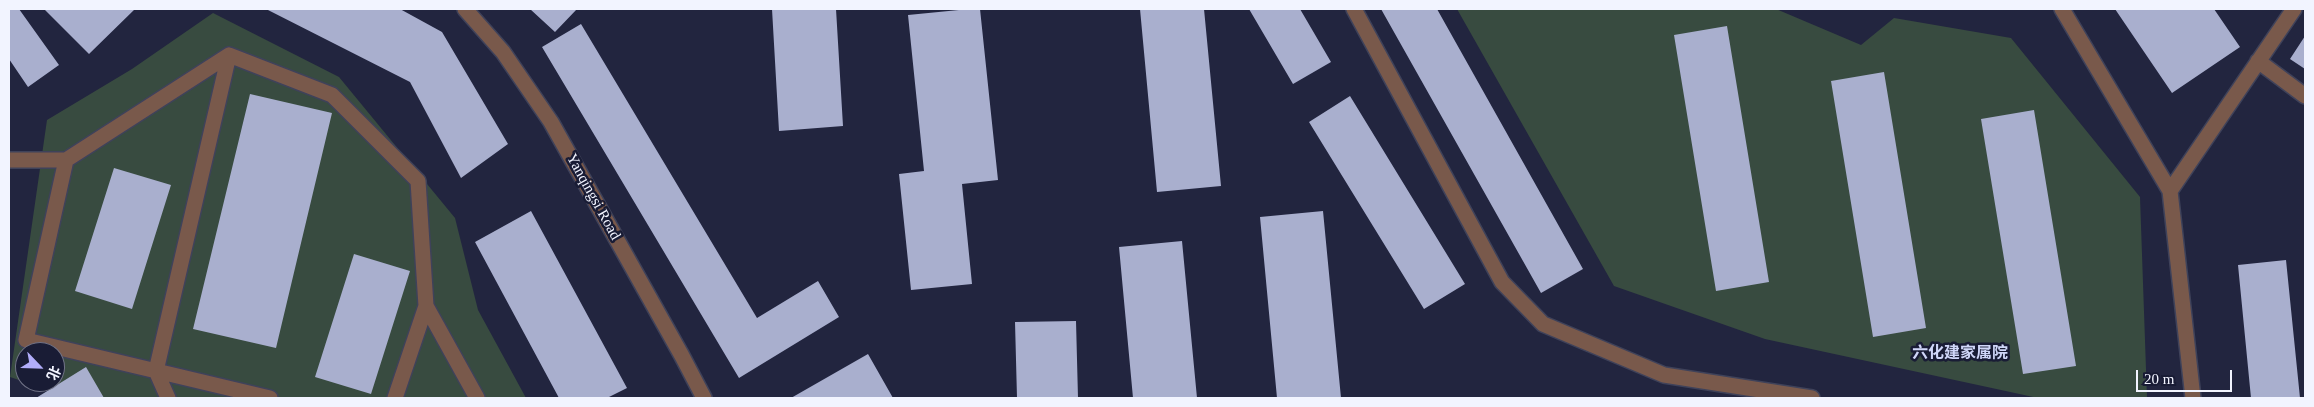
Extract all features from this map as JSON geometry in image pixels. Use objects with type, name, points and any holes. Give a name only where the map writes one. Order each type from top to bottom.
[{"type":"street","name":"Yanqingsi Road","points":[[464,9],[503,52],[551,122],[704,398]]},
{"type":"street","points":[[1354,9],[1502,282],[1543,324],[1664,376],[1756,394],[1812,398]]},
{"type":"street","points":[[2062,9],[2170,191],[2193,398]]},
{"type":"street","points":[[2170,191],[2294,9]]},
{"type":"street","points":[[9,160],[66,160],[229,55]]},
{"type":"street","points":[[229,55],[332,94],[418,181],[426,306],[395,398]]},
{"type":"street","points":[[168,398],[156,371],[229,55]]},
{"type":"street","points":[[2258,61],[2305,96]]},
{"type":"street","points":[[66,160],[26,340],[270,398]]},
{"type":"street","points":[[426,306],[477,398]]},
{"type":"green space","points":[[1457,9],[1776,9],[1861,45],[1894,18],[2011,38],[2140,197],[2147,398],[2038,398],[1765,339],[1614,286]]},
{"type":"green space","points":[[213,13],[339,77],[455,218],[478,310],[526,398],[74,398],[56,392],[65,392],[65,342],[15,342],[47,120],[132,69]]},
{"type":"green space","points":[[15,342],[15,379],[10,377]]},
{"type":"building","points":[[9,9],[19,9],[59,65],[28,87],[9,59]]},
{"type":"building","points":[[44,9],[135,9],[89,54]]},
{"type":"building","points":[[266,9],[400,9],[442,32],[508,144],[461,178],[410,82]]},
{"type":"building","points":[[530,9],[577,9],[555,32]]},
{"type":"building","points":[[772,9],[836,9],[843,126],[779,131]]},
{"type":"building","points":[[980,9],[998,180],[962,184],[972,284],[911,290],[899,174],[924,171],[908,15]]},
{"type":"building","points":[[1140,9],[1204,9],[1221,186],[1157,192]]},
{"type":"building","points":[[1249,9],[1300,9],[1331,62],[1293,84]]},
{"type":"building","points":[[1381,9],[1437,9],[1583,269],[1541,293]]},
{"type":"building","points":[[2115,9],[2214,9],[2240,47],[2172,93]]},
{"type":"building","points":[[581,24],[757,318],[818,281],[839,317],[739,378],[542,47]]},
{"type":"building","points":[[1727,26],[1769,282],[1716,291],[1674,35]]},
{"type":"building","points":[[2305,36],[2305,69],[2290,59]]},
{"type":"building","points":[[1884,72],[1926,328],[1873,337],[1831,81]]},
{"type":"building","points":[[250,94],[332,113],[276,348],[193,329]]},
{"type":"building","points":[[1350,96],[1465,284],[1424,309],[1309,122]]},
{"type":"building","points":[[2034,110],[2076,366],[2023,374],[1981,119]]},
{"type":"building","points":[[114,168],[171,185],[132,309],[75,291]]},
{"type":"building","points":[[531,211],[627,388],[607,398],[559,398],[475,242]]},
{"type":"building","points":[[1323,211],[1341,398],[1277,398],[1260,217]]},
{"type":"building","points":[[1182,241],[1197,398],[1133,398],[1119,247]]},
{"type":"building","points":[[354,254],[410,271],[371,394],[315,377]]},
{"type":"building","points":[[2286,260],[2300,398],[2251,398],[2238,265]]},
{"type":"building","points":[[1076,321],[1078,398],[1017,398],[1015,322]]},
{"type":"building","points":[[868,354],[893,398],[791,398]]},
{"type":"building","points":[[86,367],[104,398],[36,398],[46,392],[65,392],[65,380]]},
{"type":"district","name":"六化建家属院","points":[[1960,354]]}]
